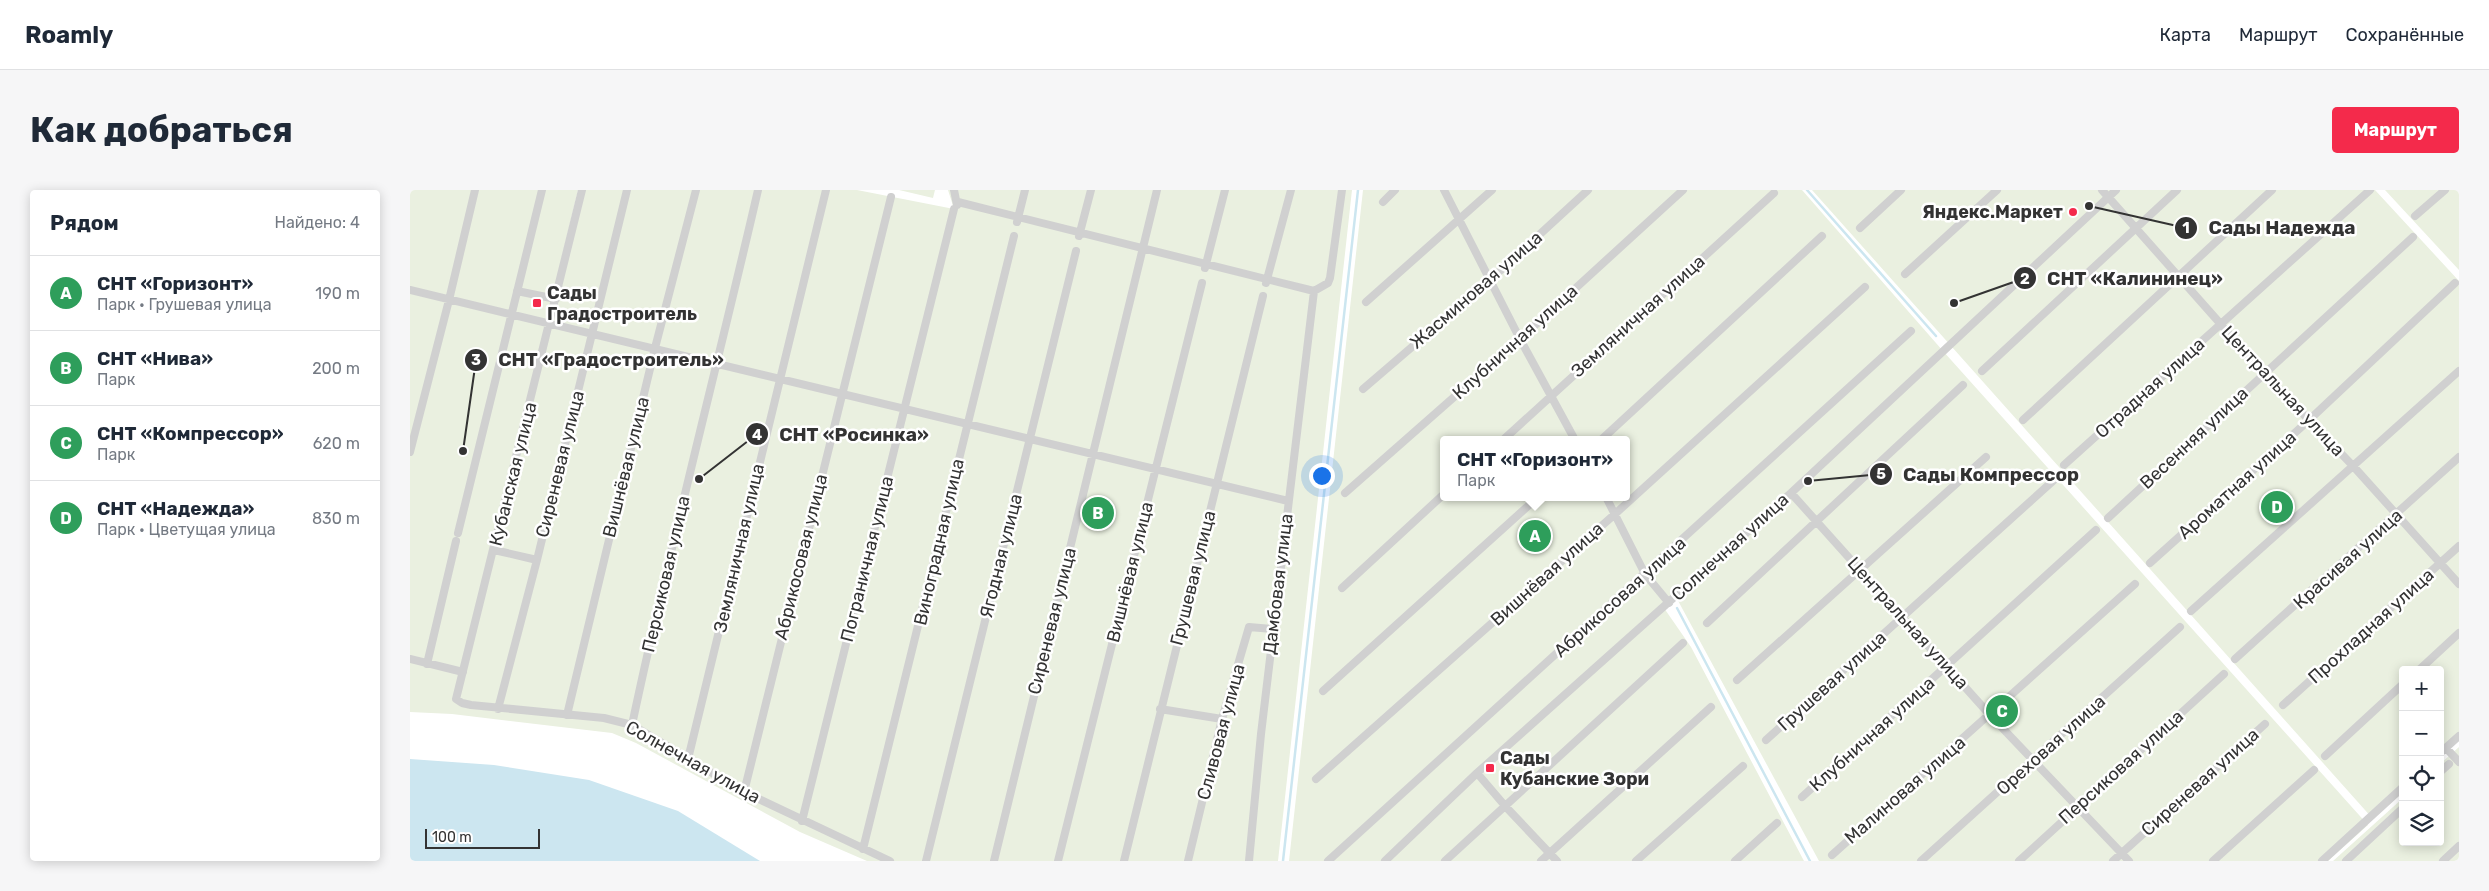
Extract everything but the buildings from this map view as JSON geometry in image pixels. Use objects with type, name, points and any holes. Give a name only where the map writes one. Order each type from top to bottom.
[{"type":"street","points":[[410,452],[450,300],[475,190]]},
{"type":"street","points":[[426,664],[542,190]]},
{"type":"street","name":"Кубанская улица","points":[[456,699],[551,323],[582,190]]},
{"type":"street","name":"Сиреневая улица","points":[[498,709],[537,560],[627,190]]},
{"type":"street","name":"Вишнёвая улица","points":[[566,715],[655,348],[696,190]]},
{"type":"street","name":"Персиковая улица","points":[[632,725],[661,589],[718,363],[758,190]]},
{"type":"street","points":[[1018,220],[1025,190]]},
{"type":"street","points":[[1080,235],[1092,190]]},
{"type":"street","name":"Сиреневая улица","points":[[994,861],[1157,190]]},
{"type":"street","points":[[1206,266],[1225,190]]},
{"type":"street","points":[[1266,282],[1291,190]]},
{"type":"street","points":[[954,191],[956,206],[1143,249],[1266,282],[1314,291],[1328,284],[1330,278],[1342,190]]},
{"type":"street","points":[[1383,202],[1396,190]]},
{"type":"street","points":[[1444,190],[1520,339],[1573,436]]},
{"type":"street","points":[[1366,302],[1492,190]]},
{"type":"street","name":"Жасминовая улица","points":[[1363,389],[1490,280],[1588,190]]},
{"type":"street","name":"Клубничная улица","points":[[1345,493],[1520,339],[1683,190]]},
{"type":"street","points":[[1860,228],[1901,190]]},
{"type":"street","points":[[1905,274],[1996,190]]},
{"type":"street","name":"Центральная улица","points":[[2102,190],[2264,373],[2354,467],[2459,584]]},
{"type":"street","name":"Солнечная улица","points":[[1385,861],[1477,773],[1791,493],[2116,190]]},
{"type":"street","points":[[1982,371],[2177,190]]},
{"type":"street","points":[[2023,420],[2272,190]]},
{"type":"street","name":"Отрадная улица","points":[[2064,465],[2370,190]]},
{"type":"street","points":[[2415,216],[2445,190]]},
{"type":"street","name":"Земляничная улица","points":[[688,759],[826,191]]},
{"type":"street","name":"Земляничная улица","points":[[1507,436],[1774,193]]},
{"type":"street","name":"Абрикосовая улица","points":[[744,792],[890,201]]},
{"type":"street","name":"Пограничная улица","points":[[802,821],[956,206]]},
{"type":"street","name":"Виноградная улица","points":[[863,849],[1014,236]]},
{"type":"street","points":[[1606,436],[1822,236]]},
{"type":"street","name":"Весенняя улица","points":[[2108,518],[2413,237]]},
{"type":"street","name":"Ягодная улица","points":[[926,861],[1076,251]]},
{"type":"street","name":"Вишнёвая улица","points":[[1058,861],[1202,283]]},
{"type":"street","name":"Ароматная улица","points":[[2150,563],[2308,421],[2455,283]]},
{"type":"street","name":"Вишнёвая улица","points":[[1630,500],[1865,287]]},
{"type":"street","points":[[410,290],[592,332],[1288,501]]},
{"type":"street","points":[[517,291],[556,299]]},
{"type":"street","name":"Дамбовая улица","points":[[1249,861],[1273,630],[1314,291]]},
{"type":"street","name":"Грушевая улица","points":[[1124,861],[1263,296]]},
{"type":"street","name":"Абрикосовая улица","points":[[1328,861],[1911,331]]},
{"type":"street","points":[[2191,611],[2459,371]]},
{"type":"street","points":[[1706,624],[1963,385]]},
{"type":"street","points":[[1737,680],[1986,457]]},
{"type":"street","name":"Красивая улица","points":[[2235,659],[2397,515],[2459,457]]},
{"type":"street","name":"Грушевая улица","points":[[1766,740],[2054,480]]},
{"type":"street","name":"Центральная улица","points":[[1791,493],[1990,715],[2129,861]]},
{"type":"street","points":[[1342,588],[1440,498]]},
{"type":"street","points":[[1323,691],[1534,501]]},
{"type":"street","points":[[1608,501],[1645,574],[1669,602]]},
{"type":"street","name":"Вишнёвая улица","points":[[1316,779],[1629,501]]},
{"type":"street","name":"Клубничная улица","points":[[1802,797],[2096,530]]},
{"type":"street","name":"Прохладная улица","points":[[2283,705],[2459,546]]},
{"type":"street","points":[[494,550],[537,560]]},
{"type":"street","name":"Малиновая улица","points":[[1832,855],[2135,584]]},
{"type":"street","name":"Ореховая улица","points":[[1921,861],[2034,761],[2180,627]]},
{"type":"street","name":"Сливовая улица","points":[[1188,861],[1222,719],[1249,628],[1273,630]]},
{"type":"street","points":[[2423,666],[2459,633]]},
{"type":"street","points":[[1445,861],[1683,643]]},
{"type":"street","points":[[410,659],[463,672]]},
{"type":"street","name":"Персиковая улица","points":[[2019,861],[2224,674]]},
{"type":"street","points":[[2325,756],[2399,688]]},
{"type":"street","name":"Солнечная улица","points":[[456,699],[462,703],[498,709],[604,718],[632,725],[744,792],[890,861]]},
{"type":"street","points":[[1541,861],[1711,707]]},
{"type":"street","points":[[1160,709],[1222,719]]},
{"type":"street","name":"Сиреневая улица","points":[[2113,861],[2265,724]]},
{"type":"street","points":[[2444,750],[2459,736]]},
{"type":"street","points":[[2444,752],[2459,762]]},
{"type":"street","points":[[2444,768],[2449,764]]},
{"type":"street","points":[[1636,861],[1743,766]]},
{"type":"street","points":[[2213,861],[2314,770]]},
{"type":"street","points":[[1477,773],[1557,861]]},
{"type":"street","points":[[2322,861],[2399,791]]},
{"type":"street","points":[[2346,861],[2399,812]]},
{"type":"street","points":[[1735,861],[1777,823]]},
{"type":"street","points":[[2443,861],[2459,846]]},
{"type":"green space","points":[[410,190],[578,190],[455,701],[582,190],[857,190],[954,209],[948,190],[1352,190],[1278,861],[867,861],[800,832],[636,743],[612,733],[452,714],[410,712]]},
{"type":"green space","points":[[899,190],[935,190],[933,198]]},
{"type":"green space","points":[[1363,190],[1802,190],[1943,351],[2368,825],[2328,861],[1819,861],[1676,597],[1664,608],[1691,647],[1804,861],[1289,861]]},
{"type":"green space","points":[[1812,190],[2375,190],[2459,281],[2459,740],[2444,753],[2444,666],[2399,666],[2399,795],[2373,819]]},
{"type":"green space","points":[[2385,190],[2459,190],[2459,270]]},
{"type":"green space","points":[[2459,747],[2459,861],[2333,861],[2399,802],[2399,846],[2444,846],[2444,760]]},
{"type":"water","points":[[410,759],[494,765],[589,780],[678,811],[760,861],[410,861]]},
{"type":"waterway","points":[[1283,861],[1358,190]]},
{"type":"waterway","points":[[1807,190],[1936,336]]},
{"type":"waterway","points":[[1677,608],[1810,861]]},
{"type":"place","name":"Сады Надежда","points":[[2089,206]]},
{"type":"place","name":"Яндекс.Маркет","points":[[2073,212]]},
{"type":"place","name":"Сады Градостроитель","points":[[537,303]]},
{"type":"place","name":"СНТ «Калининец»","points":[[1954,303]]},
{"type":"place","name":"СНТ «Градостроитель»","points":[[463,451]]},
{"type":"place","name":"СНТ «Росинка»","points":[[699,479]]},
{"type":"place","name":"Сады Компрессор","points":[[1808,481]]},
{"type":"place","name":"СНТ «Надежда»","points":[[2277,507]]},
{"type":"place","name":"СНТ «Нива»","points":[[1098,513]]},
{"type":"place","name":"СНТ «Горизонт»","points":[[1535,536]]},
{"type":"place","name":"СНТ «Компрессор»","points":[[2002,711]]},
{"type":"place","name":"Сады Кубанские Зори","points":[[1490,768]]}]
